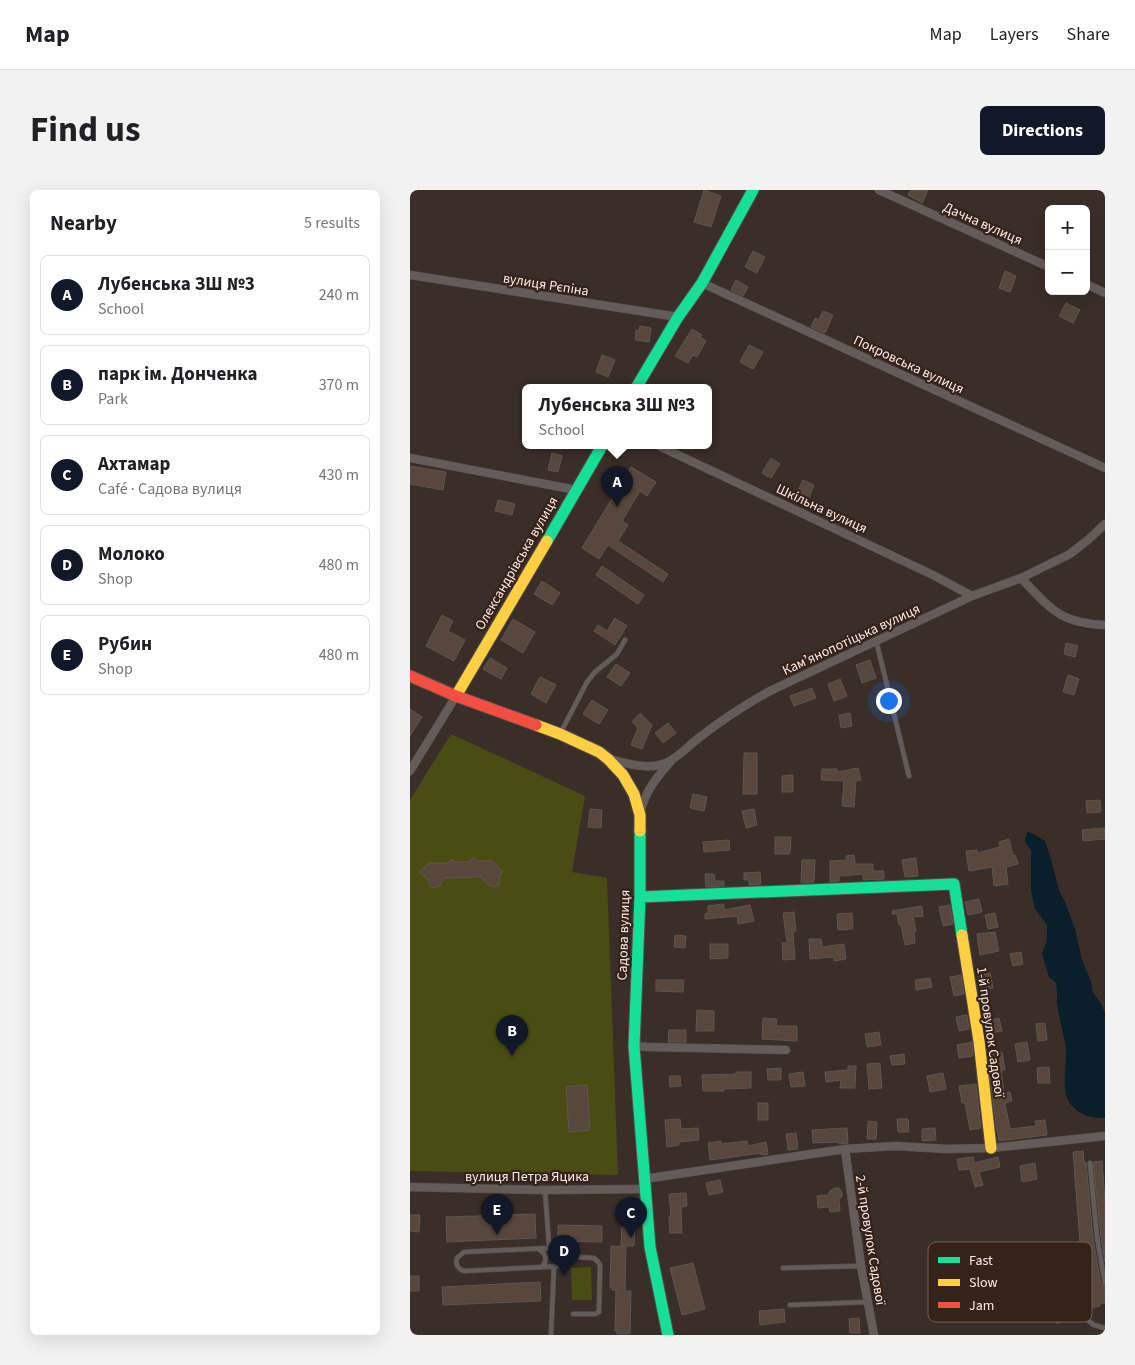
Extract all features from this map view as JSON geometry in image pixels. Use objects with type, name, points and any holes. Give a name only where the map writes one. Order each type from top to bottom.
[{"type":"main road","points":[[638,384],[678,317],[702,283],[753,190]]},
{"type":"main road","name":"Олександрівська вулиця","points":[[456,696],[600,449]]},
{"type":"main road","name":"Садова вулиця","points":[[410,677],[560,734],[600,752],[623,775],[634,794],[640,815],[640,897],[634,1046],[639,1133],[650,1247],[668,1335]]},
{"type":"main road","name":"1-й провулок Садової","points":[[640,897],[954,884],[978,1041],[991,1148]]},
{"type":"street","name":"Дачна вулиця","points":[[879,190],[1045,265]]},
{"type":"street","name":"вулиця Рєпіна","points":[[410,275],[678,317]]},
{"type":"street","name":"Покровська вулиця","points":[[702,283],[1105,468]]},
{"type":"street","points":[[1090,286],[1105,293]]},
{"type":"street","name":"Шкільна вулиця","points":[[665,449],[933,575],[972,596]]},
{"type":"street","points":[[410,458],[576,490]]},
{"type":"street","name":"Камʼянопотіцька вулиця","points":[[608,759],[632,766],[666,763],[745,705],[772,690],[972,596],[1021,578],[1070,554],[1105,524]]},
{"type":"street","points":[[1021,578],[1051,609],[1060,615],[1079,622],[1105,625]]},
{"type":"street","points":[[410,771],[456,696]]},
{"type":"street","points":[[640,815],[643,802],[654,780],[672,759]]},
{"type":"street","points":[[634,1046],[786,1050]]},
{"type":"street","points":[[644,1184],[845,1150],[895,1146],[948,1149],[991,1148],[1105,1136]]},
{"type":"street","name":"2-й провулок Садової","points":[[845,1150],[861,1266],[874,1335]]},
{"type":"street","name":"вулиця Петра Яцика","points":[[410,1187],[545,1190],[644,1184]]},
{"type":"lane","points":[[560,734],[587,682],[594,672],[617,654],[625,640]]},
{"type":"lane","points":[[876,640],[909,776]]},
{"type":"lane","points":[[1090,1163],[1097,1237],[1105,1284]]},
{"type":"lane","points":[[545,1190],[550,1248],[553,1253],[558,1256],[594,1258],[599,1262],[599,1312],[595,1314],[573,1314]]},
{"type":"lane","points":[[550,1248],[464,1252],[457,1258],[456,1263],[464,1271],[562,1266]]},
{"type":"lane","points":[[538,1249],[545,1255],[545,1263],[541,1268]]},
{"type":"lane","points":[[783,1268],[861,1266]]},
{"type":"lane","points":[[551,1335],[554,1267]]},
{"type":"lane","points":[[790,1305],[868,1302]]},
{"type":"lane","points":[[1090,1322],[1105,1328]]},
{"type":"shaded area","points":[[451,734],[585,796],[572,872],[607,878],[618,1175],[410,1171],[410,800]]},
{"type":"shaded area","points":[[591,1267],[592,1300],[572,1300],[571,1268]]},
{"type":"water","points":[[1027,832],[1045,841],[1059,890],[1075,929],[1082,960],[1091,981],[1093,992],[1105,1013],[1105,1118],[1091,1117],[1079,1112],[1070,1103],[1065,1090],[1066,1051],[1057,1006],[1057,986],[1049,977],[1042,954],[1047,940],[1047,925],[1035,909],[1031,891],[1031,850],[1026,842]]},
{"type":"building","points":[[704,190],[721,196],[711,227],[694,222]]},
{"type":"building","points":[[911,190],[928,190],[922,203],[908,195]]},
{"type":"building","points":[[753,251],[765,257],[757,273],[745,267]]},
{"type":"building","points":[[1005,271],[1016,276],[1010,292],[999,288]]},
{"type":"building","points":[[736,280],[748,287],[743,296],[731,290]]},
{"type":"building","points":[[1066,303],[1080,310],[1073,323],[1059,316]]},
{"type":"building","points":[[823,311],[833,315],[825,333],[811,327],[815,318],[819,320]]},
{"type":"building","points":[[640,326],[651,328],[649,342],[635,340],[636,330],[639,331]]},
{"type":"building","points":[[692,329],[702,335],[700,337],[706,341],[697,357],[693,355],[688,363],[675,356]]},
{"type":"building","points":[[749,345],[763,352],[753,369],[740,362]]},
{"type":"building","points":[[602,355],[615,360],[608,377],[596,372]]},
{"type":"building","points":[[552,453],[562,456],[558,472],[548,470]]},
{"type":"building","points":[[771,458],[780,464],[771,478],[762,473]]},
{"type":"building","points":[[410,466],[446,472],[443,490],[410,484]]},
{"type":"building","points":[[631,467],[656,482],[647,496],[640,491],[622,521],[628,525],[618,541],[668,574],[663,582],[608,545],[599,559],[582,548]]},
{"type":"building","points":[[803,480],[814,485],[808,500],[796,495]]},
{"type":"building","points":[[498,500],[515,504],[512,515],[495,511]]},
{"type":"building","points":[[602,566],[644,595],[638,604],[596,575]]},
{"type":"building","points":[[542,581],[560,593],[552,605],[534,594]]},
{"type":"building","points":[[442,615],[453,621],[448,631],[465,640],[454,661],[426,646]]},
{"type":"building","points":[[615,618],[627,626],[615,645],[594,631],[598,625],[607,631]]},
{"type":"building","points":[[513,619],[535,632],[523,653],[501,640]]},
{"type":"building","points":[[1066,643],[1078,646],[1075,657],[1064,654]]},
{"type":"building","points":[[490,658],[507,668],[501,679],[483,669]]},
{"type":"building","points":[[870,660],[876,678],[862,683],[856,665]]},
{"type":"building","points":[[616,664],[630,673],[621,686],[607,677]]},
{"type":"building","points":[[1068,675],[1079,679],[1074,695],[1063,692]]},
{"type":"building","points":[[540,677],[556,685],[546,703],[531,694]]},
{"type":"building","points":[[840,679],[847,696],[834,701],[828,684]]},
{"type":"building","points":[[812,688],[816,698],[794,706],[790,696]]},
{"type":"building","points":[[592,700],[608,710],[599,724],[583,714]]},
{"type":"building","points":[[410,709],[422,717],[410,736]]},
{"type":"building","points":[[640,713],[652,725],[642,749],[631,745],[638,728],[632,722]]},
{"type":"building","points":[[850,713],[852,726],[841,728],[839,715]]},
{"type":"building","points":[[668,723],[676,733],[663,743],[655,733]]},
{"type":"building","points":[[744,753],[757,753],[757,794],[743,794]]},
{"type":"building","points":[[858,768],[861,780],[856,781],[854,807],[842,806],[844,781],[821,780],[822,769],[837,769],[837,772]]},
{"type":"building","points":[[793,775],[793,792],[782,792],[782,776]]},
{"type":"building","points":[[693,794],[707,797],[704,811],[690,808]]},
{"type":"building","points":[[1100,800],[1101,812],[1087,813],[1086,801]]},
{"type":"building","points":[[590,809],[602,810],[601,828],[588,827]]},
{"type":"building","points":[[754,809],[757,825],[746,828],[742,811]]},
{"type":"building","points":[[1105,828],[1105,839],[1083,841],[1082,830]]},
{"type":"building","points":[[775,837],[791,837],[790,854],[775,854]]},
{"type":"building","points":[[1009,839],[1013,856],[1015,855],[1018,864],[1006,867],[1008,884],[994,886],[992,867],[969,871],[966,851],[977,850],[977,853],[1000,847],[999,842]]},
{"type":"building","points":[[729,840],[730,850],[704,852],[703,842]]},
{"type":"building","points":[[854,855],[855,864],[873,864],[873,871],[884,871],[884,879],[863,880],[863,874],[839,876],[839,881],[830,882],[830,861],[847,860],[846,856]]},
{"type":"building","points":[[474,857],[477,861],[492,861],[503,872],[500,875],[499,885],[495,887],[490,886],[481,877],[443,878],[440,886],[434,888],[430,886],[428,880],[420,872],[429,863],[448,863],[452,859],[455,862],[469,862]]},
{"type":"building","points":[[916,858],[918,876],[905,877],[902,860]]},
{"type":"building","points":[[802,860],[815,860],[814,882],[801,883]]},
{"type":"building","points":[[760,872],[761,884],[749,885],[749,880],[744,880],[744,873]]},
{"type":"building","points":[[705,874],[714,874],[715,881],[724,881],[724,886],[706,887]]},
{"type":"building","points":[[979,899],[982,912],[968,915],[965,902]]},
{"type":"building","points":[[724,904],[724,910],[750,905],[754,921],[738,924],[737,916],[705,919],[705,914],[708,913],[708,906]]},
{"type":"building","points":[[950,905],[953,924],[943,926],[939,907]]},
{"type":"building","points":[[922,906],[923,917],[913,916],[916,931],[914,932],[915,943],[905,945],[897,914],[892,914],[892,911]]},
{"type":"building","points":[[794,912],[796,931],[793,931],[795,959],[783,960],[782,943],[787,943],[783,913]]},
{"type":"building","points":[[852,913],[853,929],[838,930],[837,914]]},
{"type":"building","points":[[995,913],[998,927],[988,929],[985,915]]},
{"type":"building","points":[[995,932],[999,951],[980,955],[977,934]]},
{"type":"building","points":[[675,935],[686,936],[685,948],[674,947]]},
{"type":"building","points":[[809,939],[821,939],[822,947],[844,944],[846,959],[834,961],[834,957],[810,959]]},
{"type":"building","points":[[710,944],[728,944],[728,958],[710,959]]},
{"type":"building","points":[[1021,952],[1023,964],[1013,966],[1010,954]]},
{"type":"building","points":[[990,973],[993,988],[981,990],[978,976]]},
{"type":"building","points":[[961,975],[964,994],[954,996],[950,977]]},
{"type":"building","points":[[930,978],[932,987],[916,990],[915,980]]},
{"type":"building","points":[[656,980],[684,980],[683,992],[656,991]]},
{"type":"building","points":[[697,1010],[714,1011],[714,1031],[696,1031]]},
{"type":"building","points":[[967,1015],[969,1029],[959,1031],[956,1017]]},
{"type":"building","points":[[763,1018],[777,1019],[776,1026],[797,1026],[797,1041],[762,1039]]},
{"type":"building","points":[[999,1018],[1002,1031],[990,1033],[987,1021]]},
{"type":"building","points":[[1045,1023],[1047,1040],[1038,1041],[1036,1024]]},
{"type":"building","points":[[669,1030],[686,1030],[686,1042],[668,1042]]},
{"type":"building","points":[[879,1032],[881,1045],[867,1047],[865,1034]]},
{"type":"building","points":[[972,1042],[973,1056],[959,1058],[957,1045]]},
{"type":"building","points":[[1027,1042],[1030,1060],[1018,1062],[1015,1044]]},
{"type":"building","points":[[1002,1052],[1005,1070],[1001,1070],[1004,1093],[1010,1092],[1012,1101],[1005,1103],[1010,1129],[1036,1126],[1035,1121],[1045,1120],[1047,1135],[999,1141],[990,1076],[992,1076],[989,1054]]},
{"type":"building","points":[[904,1054],[905,1064],[892,1065],[890,1056]]},
{"type":"building","points":[[880,1063],[882,1088],[869,1089],[867,1064]]},
{"type":"building","points":[[848,1066],[856,1066],[855,1088],[840,1088],[841,1080],[826,1082],[825,1072],[848,1070]]},
{"type":"building","points":[[1049,1067],[1050,1083],[1038,1083],[1037,1068]]},
{"type":"building","points":[[781,1068],[781,1080],[768,1080],[767,1069]]},
{"type":"building","points":[[736,1072],[751,1072],[751,1088],[703,1091],[702,1075],[736,1074]]},
{"type":"building","points":[[803,1072],[805,1086],[791,1087],[789,1074]]},
{"type":"building","points":[[943,1073],[946,1089],[930,1092],[927,1076]]},
{"type":"building","points":[[669,1076],[680,1076],[681,1086],[670,1087]]},
{"type":"building","points":[[976,1084],[981,1128],[970,1130],[965,1103],[962,1103],[959,1086]]},
{"type":"building","points":[[587,1085],[590,1130],[569,1132],[566,1087]]},
{"type":"building","points":[[758,1103],[768,1103],[768,1120],[758,1120]]},
{"type":"building","points":[[680,1119],[681,1129],[698,1128],[699,1140],[679,1142],[679,1145],[667,1147],[665,1120]]},
{"type":"building","points":[[897,1119],[908,1119],[909,1132],[898,1132]]},
{"type":"building","points":[[868,1121],[877,1122],[876,1139],[867,1139]]},
{"type":"building","points":[[847,1128],[848,1143],[813,1143],[812,1130]]},
{"type":"building","points":[[935,1128],[936,1140],[922,1141],[922,1129]]},
{"type":"building","points":[[796,1133],[798,1149],[788,1150],[786,1134]]},
{"type":"building","points":[[721,1141],[721,1144],[747,1141],[748,1146],[766,1142],[768,1154],[761,1155],[761,1153],[710,1160],[708,1143]]},
{"type":"building","points":[[1083,1151],[1084,1162],[1086,1162],[1093,1238],[1101,1285],[1105,1288],[1105,1303],[1100,1303],[1100,1306],[1092,1308],[1092,1242],[1080,1242],[1073,1152]]},
{"type":"building","points":[[973,1157],[974,1163],[998,1157],[1000,1167],[979,1172],[983,1185],[975,1187],[970,1169],[959,1170],[957,1159]]},
{"type":"building","points":[[1102,1161],[1105,1201],[1105,1262],[1093,1162]]},
{"type":"building","points":[[1035,1163],[1037,1179],[1022,1182],[1020,1166]]},
{"type":"building","points":[[720,1180],[723,1192],[709,1195],[706,1183]]},
{"type":"building","points":[[834,1188],[839,1188],[842,1192],[839,1200],[840,1211],[830,1212],[829,1207],[818,1208],[817,1196],[828,1195]]},
{"type":"building","points":[[686,1193],[687,1206],[681,1207],[682,1233],[670,1233],[669,1194]]},
{"type":"building","points":[[535,1214],[536,1238],[447,1242],[446,1217]]},
{"type":"building","points":[[410,1215],[420,1215],[419,1232],[410,1231]]},
{"type":"building","points":[[622,1221],[635,1222],[634,1246],[621,1246]]},
{"type":"building","points":[[558,1225],[602,1226],[602,1242],[558,1241]]},
{"type":"building","points":[[611,1246],[626,1247],[625,1291],[631,1291],[630,1334],[617,1334],[617,1331],[615,1331],[616,1290],[612,1290],[612,1287],[610,1287]]},
{"type":"building","points":[[693,1263],[705,1309],[682,1315],[670,1268]]},
{"type":"building","points":[[410,1276],[419,1276],[419,1291],[410,1291]]},
{"type":"building","points":[[540,1282],[541,1301],[443,1305],[442,1287]]},
{"type":"building","points":[[784,1309],[785,1322],[760,1325],[759,1311]]},
{"type":"building","points":[[859,1318],[860,1333],[850,1333],[849,1319]]},
{"type":"traffic: fast","points":[[638,384],[678,317],[702,283],[753,190]]},
{"type":"traffic: fast","points":[[547,541],[600,449]]},
{"type":"traffic: fast","points":[[640,831],[640,897],[634,1046],[650,1247],[668,1335]]},
{"type":"traffic: fast","points":[[640,897],[954,884],[962,935]]},
{"type":"traffic: slow","points":[[456,696],[547,541]]},
{"type":"traffic: slow","points":[[536,725],[599,752],[608,759],[623,775],[634,794],[640,815],[640,831]]},
{"type":"traffic: slow","points":[[962,935],[979,1041],[991,1148]]},
{"type":"traffic: jam","points":[[410,676],[456,696],[536,725]]},
{"type":"place","name":"Лубенська ЗШ №3","points":[[617,507]]},
{"type":"place","name":"парк ім. Донченка","points":[[512,1056]]},
{"type":"place","name":"Рубин","points":[[497,1235]]},
{"type":"place","name":"Ахтамар","points":[[631,1238]]},
{"type":"place","name":"Молоко","points":[[564,1276]]}]
